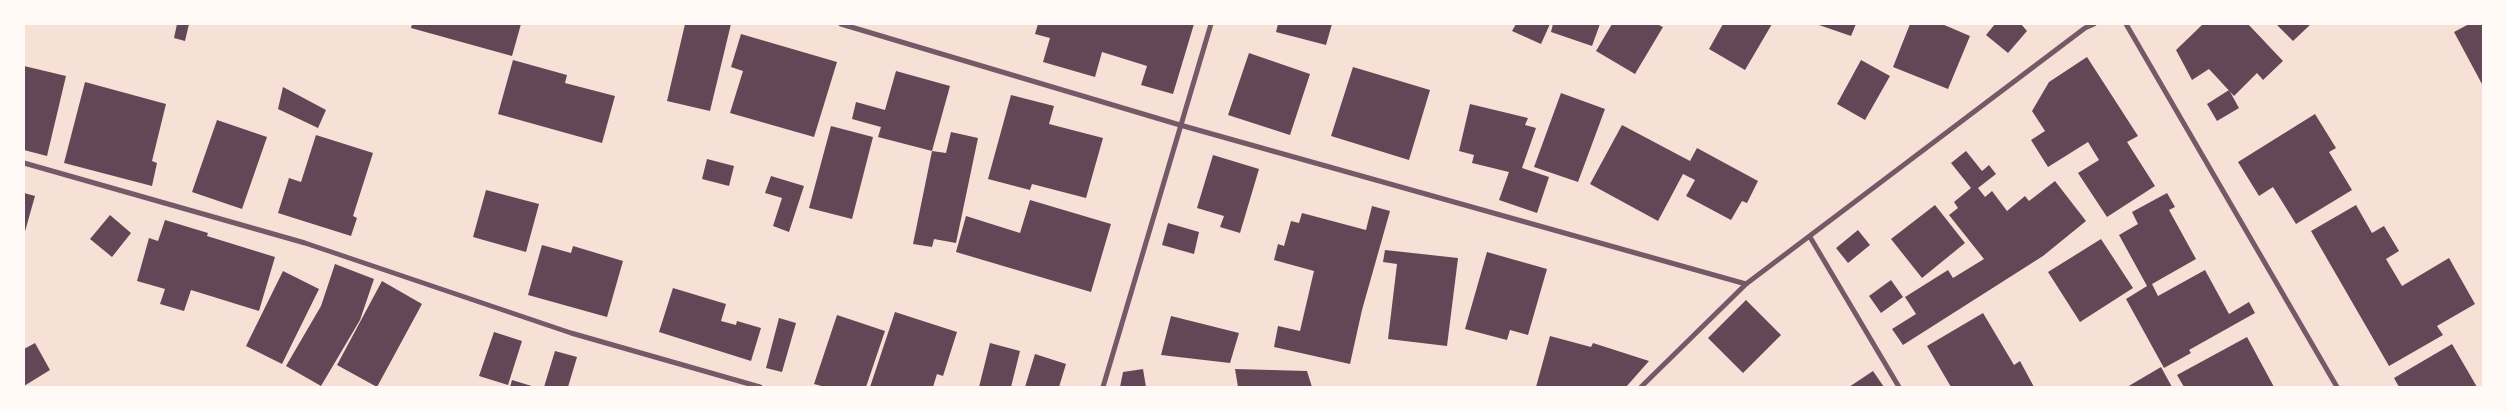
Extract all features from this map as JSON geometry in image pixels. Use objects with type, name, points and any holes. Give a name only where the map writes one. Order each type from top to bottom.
[{"type":"street","points":[[841,24],[1180,125],[1746,284]]},
{"type":"street","points":[[1103,387],[1211,24]]},
{"type":"street","points":[[1641,387],[1746,284],[2085,28],[2094,24]]},
{"type":"street","points":[[2126,24],[2337,387]]},
{"type":"street","points":[[24,163],[306,243],[571,333],[760,387]]},
{"type":"street","points":[[1810,237],[1899,387]]},
{"type":"building","points":[[177,24],[189,24],[185,41],[174,38]]},
{"type":"building","points":[[412,24],[521,24],[512,56],[411,28]]},
{"type":"building","points":[[685,24],[731,24],[710,111],[667,101]]},
{"type":"building","points":[[1038,24],[1194,24],[1173,94],[1141,85],[1147,66],[1102,52],[1095,77],[1043,62],[1050,38],[1035,34]]},
{"type":"building","points":[[1278,24],[1332,24],[1326,45],[1276,32]]},
{"type":"building","points":[[1516,24],[1550,24],[1541,44],[1512,31]]},
{"type":"building","points":[[1553,24],[1600,24],[1592,46],[1551,32]]},
{"type":"building","points":[[1612,24],[1657,24],[1663,27],[1635,74],[1596,51]]},
{"type":"building","points":[[1723,24],[1772,24],[1745,70],[1709,49]]},
{"type":"building","points":[[1816,24],[1856,24],[1851,36]]},
{"type":"building","points":[[1910,24],[1942,24],[1970,36],[1948,89],[1893,67]]},
{"type":"building","points":[[1995,24],[2021,24],[2027,31],[2008,53],[1986,35]]},
{"type":"building","points":[[2203,24],[2248,24],[2283,61],[2263,80],[2257,73],[2234,96],[2209,69],[2192,80],[2176,50]]},
{"type":"building","points":[[2276,24],[2311,24],[2293,41]]},
{"type":"building","points":[[2469,24],[2483,24],[2483,86],[2454,32]]},
{"type":"building","points":[[741,34],[837,62],[814,137],[730,113],[743,71],[731,67]]},
{"type":"building","points":[[1249,53],[1310,74],[1290,135],[1228,115]]},
{"type":"building","points":[[2087,57],[2138,136],[2127,142],[2155,186],[2107,217],[2078,173],[2099,160],[2088,142],[2048,167],[2031,140],[2045,131],[2032,111],[2049,82]]},
{"type":"building","points":[[513,60],[567,75],[565,83],[615,96],[602,143],[498,114]]},
{"type":"building","points":[[1861,60],[1890,76],[1865,120],[1837,104]]},
{"type":"building","points":[[24,66],[66,76],[47,156],[24,150]]},
{"type":"building","points":[[1353,67],[1430,90],[1409,160],[1331,136]]},
{"type":"building","points":[[896,71],[950,86],[932,151],[878,137],[881,127],[852,119],[856,102],[885,110]]},
{"type":"building","points":[[85,82],[166,104],[152,161],[157,163],[152,186],[64,163]]},
{"type":"building","points":[[283,87],[326,110],[318,128],[278,109]]},
{"type":"building","points":[[2229,90],[2239,108],[2217,121],[2207,104]]},
{"type":"building","points":[[1561,93],[1605,109],[1578,182],[1534,167]]},
{"type":"building","points":[[1011,95],[1054,106],[1049,124],[1103,138],[1086,198],[1032,184],[1030,190],[988,179]]},
{"type":"building","points":[[1470,104],[1528,118],[1525,125],[1536,128],[1522,168],[1549,177],[1537,213],[1499,200],[1509,172],[1472,163],[1474,155],[1459,151]]},
{"type":"building","points":[[2315,114],[2336,148],[2329,152],[2352,190],[2296,224],[2273,187],[2259,196],[2238,162]]},
{"type":"building","points":[[217,120],[267,137],[242,209],[192,192]]},
{"type":"building","points":[[1622,125],[1690,161],[1697,148],[1758,181],[1747,203],[1742,201],[1731,220],[1686,196],[1695,180],[1683,174],[1658,221],[1590,184]]},
{"type":"building","points":[[831,126],[873,137],[852,219],[809,208]]},
{"type":"building","points":[[951,132],[978,138],[956,243],[934,239],[932,247],[913,244],[932,151],[946,153]]},
{"type":"building","points":[[316,135],[373,153],[353,216],[357,218],[351,236],[278,213],[289,178],[301,182]]},
{"type":"building","points":[[1966,151],[1982,171],[1989,165],[1996,174],[1978,188],[1985,197],[1992,191],[2007,211],[2025,196],[2029,201],[2055,181],[2086,221],[2043,256],[1903,345],[1892,329],[1916,314],[1905,297],[1948,270],[1953,278],[1984,259],[1949,215],[1958,208],[1954,202],[1971,188],[1951,163]]},
{"type":"building","points":[[1213,155],[1259,169],[1240,233],[1220,227],[1224,216],[1197,208]]},
{"type":"building","points":[[707,159],[734,166],[729,186],[702,179]]},
{"type":"building","points":[[771,176],[804,186],[789,232],[773,226],[782,198],[765,193]]},
{"type":"building","points":[[486,190],[539,204],[526,252],[473,237]]},
{"type":"building","points":[[24,193],[35,196],[24,235]]},
{"type":"building","points":[[2167,193],[2175,207],[2169,210],[2196,259],[2152,284],[2158,296],[2205,270],[2229,314],[2249,302],[2255,313],[2189,350],[2191,353],[2164,368],[2126,299],[2147,286],[2119,235],[2138,224],[2132,212]]},
{"type":"building","points":[[1030,200],[1111,224],[1091,292],[956,252],[966,216],[1020,233]]},
{"type":"building","points":[[1935,205],[1965,243],[1922,278],[1891,239]]},
{"type":"building","points":[[2356,205],[2372,233],[2384,226],[2399,251],[2386,259],[2402,286],[2449,258],[2475,304],[2437,326],[2443,335],[2389,366],[2311,231]]},
{"type":"building","points":[[1372,206],[1390,211],[1362,310],[1350,364],[1274,347],[1278,326],[1300,331],[1314,271],[1274,260],[1278,244],[1284,246],[1291,221],[1299,223],[1302,213],[1366,230]]},
{"type":"building","points":[[110,215],[131,233],[112,257],[90,239]]},
{"type":"building","points":[[165,220],[208,233],[207,236],[275,257],[259,311],[191,290],[184,311],[160,304],[165,289],[137,281],[149,238],[158,241]]},
{"type":"building","points":[[1168,223],[1199,232],[1194,254],[1162,245]]},
{"type":"building","points":[[1858,230],[1870,245],[1848,263],[1836,248]]},
{"type":"building","points":[[2101,239],[2133,288],[2080,322],[2048,272]]},
{"type":"building","points":[[542,245],[571,253],[573,246],[623,261],[607,317],[528,295]]},
{"type":"building","points":[[1385,250],[1458,258],[1447,346],[1388,339],[1397,264],[1383,262]]},
{"type":"building","points":[[1487,252],[1547,269],[1528,335],[1510,330],[1507,340],[1465,329]]},
{"type":"building","points":[[335,264],[374,279],[360,320],[321,386],[286,366],[321,306]]},
{"type":"building","points":[[283,271],[319,289],[282,364],[246,346]]},
{"type":"building","points":[[1891,280],[1903,297],[1881,313],[1869,296]]},
{"type":"building","points":[[382,281],[422,304],[377,387],[337,365]]},
{"type":"building","points":[[673,288],[726,304],[721,321],[736,325],[737,321],[761,328],[751,361],[659,332]]},
{"type":"building","points":[[1746,300],[1781,335],[1743,373],[1708,338]]},
{"type":"building","points":[[895,312],[957,332],[943,376],[937,374],[933,387],[870,387]]},
{"type":"building","points":[[1983,313],[2014,365],[2020,361],[2034,387],[1951,387],[1927,346]]},
{"type":"building","points":[[837,315],[885,331],[866,387],[825,387],[814,384]]},
{"type":"building","points":[[1171,316],[1239,333],[1230,363],[1161,355]]},
{"type":"building","points":[[779,318],[796,323],[782,372],[766,368]]},
{"type":"building","points":[[494,332],[522,341],[508,385],[479,376]]},
{"type":"building","points":[[1550,336],[1591,347],[1593,343],[1649,361],[1626,387],[1536,387]]},
{"type":"building","points":[[2247,337],[2274,387],[2184,387],[2177,375]]},
{"type":"building","points":[[35,343],[50,370],[24,386],[24,349]]},
{"type":"building","points":[[990,343],[1020,351],[1011,387],[979,387]]},
{"type":"building","points":[[2452,344],[2477,387],[2399,387],[2394,378]]},
{"type":"building","points":[[555,351],[577,357],[568,387],[544,387]]},
{"type":"building","points":[[1035,354],[1066,364],[1059,387],[1025,387]]},
{"type":"building","points":[[2161,367],[2172,387],[2127,387]]},
{"type":"building","points":[[1143,369],[1146,387],[1120,387],[1123,372]]},
{"type":"building","points":[[1235,369],[1307,371],[1312,387],[1238,387]]},
{"type":"building","points":[[1873,371],[1884,387],[1849,387]]},
{"type":"building","points":[[512,380],[535,387],[510,387]]}]
